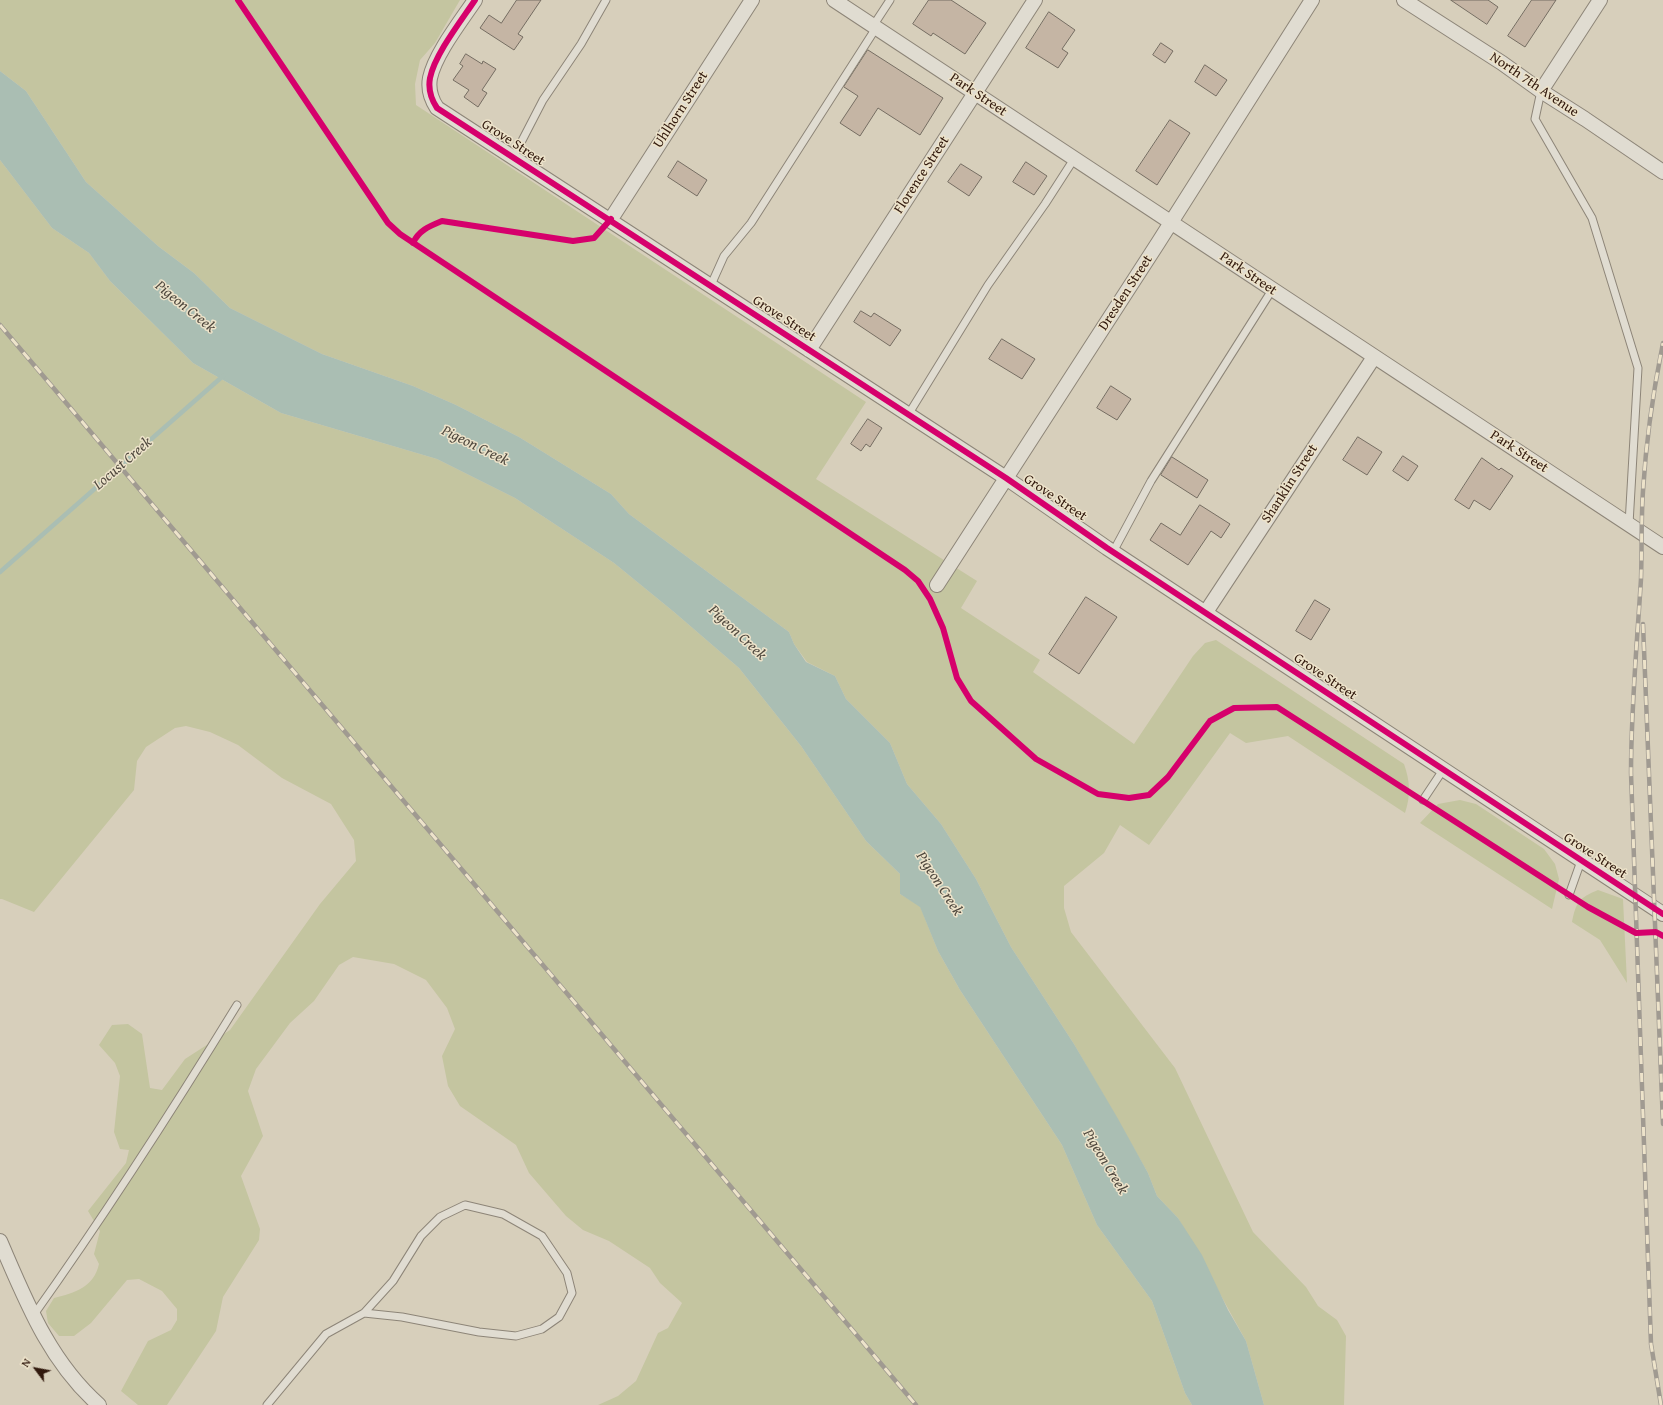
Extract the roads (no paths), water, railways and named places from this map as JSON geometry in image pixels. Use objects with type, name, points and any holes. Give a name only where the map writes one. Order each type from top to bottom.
[{"type":"street","name":"Grove Street","points":[[475,0],[435,62],[429,87],[437,108],[1006,478],[1113,552],[1663,914]]},
{"type":"street","name":"Uhlhorn Street","points":[[610,220],[752,0]]},
{"type":"street","name":"Park Street","points":[[834,0],[1663,547]]},
{"type":"street","name":"Florence Street","points":[[809,350],[1035,0]]},
{"type":"street","name":"Dresden Street","points":[[937,585],[1312,0]]},
{"type":"street","name":"North 7th Avenue","points":[[1404,0],[1502,63],[1541,91],[1663,172]]},
{"type":"street","points":[[1541,91],[1600,0]]},
{"type":"street","name":"Shanklin Street","points":[[1206,612],[1374,357]]},
{"type":"street","points":[[0,1241],[33,1316],[59,1362],[99,1405]]},
{"type":"lane","points":[[513,158],[543,100],[581,44],[606,0]]},
{"type":"lane","points":[[711,285],[724,256],[751,223],[875,27],[890,0]]},
{"type":"lane","points":[[1541,91],[1535,119],[1592,218],[1638,368],[1629,524]]},
{"type":"lane","points":[[908,415],[988,285],[1045,204],[1074,159]]},
{"type":"lane","points":[[1113,552],[1151,481],[1272,290]]},
{"type":"lane","points":[[1422,800],[1443,770]]},
{"type":"lane","points":[[1569,895],[1581,861]]},
{"type":"lane","points":[[33,1316],[93,1230],[166,1120],[237,1005]]},
{"type":"lane","points":[[267,1405],[326,1334],[364,1313],[393,1282],[426,1231],[440,1217],[465,1205],[503,1214],[542,1236],[567,1273],[572,1294],[559,1317],[542,1329],[516,1336],[479,1332],[402,1317],[364,1313]]},
{"type":"water","name":"Pigeon Creek","points":[[0,71],[26,91],[86,182],[158,246],[194,273],[230,308],[322,354],[413,386],[456,405],[519,437],[611,494],[629,514],[789,632],[794,644],[806,662],[835,676],[846,699],[890,743],[907,784],[941,824],[976,879],[1011,947],[1074,1044],[1117,1117],[1148,1173],[1157,1196],[1178,1218],[1202,1255],[1228,1310],[1246,1341],[1264,1405],[1192,1405],[1185,1393],[1152,1301],[1097,1225],[1062,1145],[960,990],[938,951],[920,907],[900,894],[900,874],[866,841],[801,746],[739,668],[614,563],[515,498],[437,459],[281,413],[193,363],[110,281],[89,253],[52,228],[0,160]]},
{"type":"waterway","name":"Locust Creek","points":[[0,572],[223,376]]},
{"type":"railway","points":[[0,325],[916,1405]]},
{"type":"railway","points":[[1661,1405],[1651,1344],[1631,749],[1641,579],[1644,472],[1650,417],[1663,343]]},
{"type":"railway","points":[[1643,624],[1663,1124]]}]
